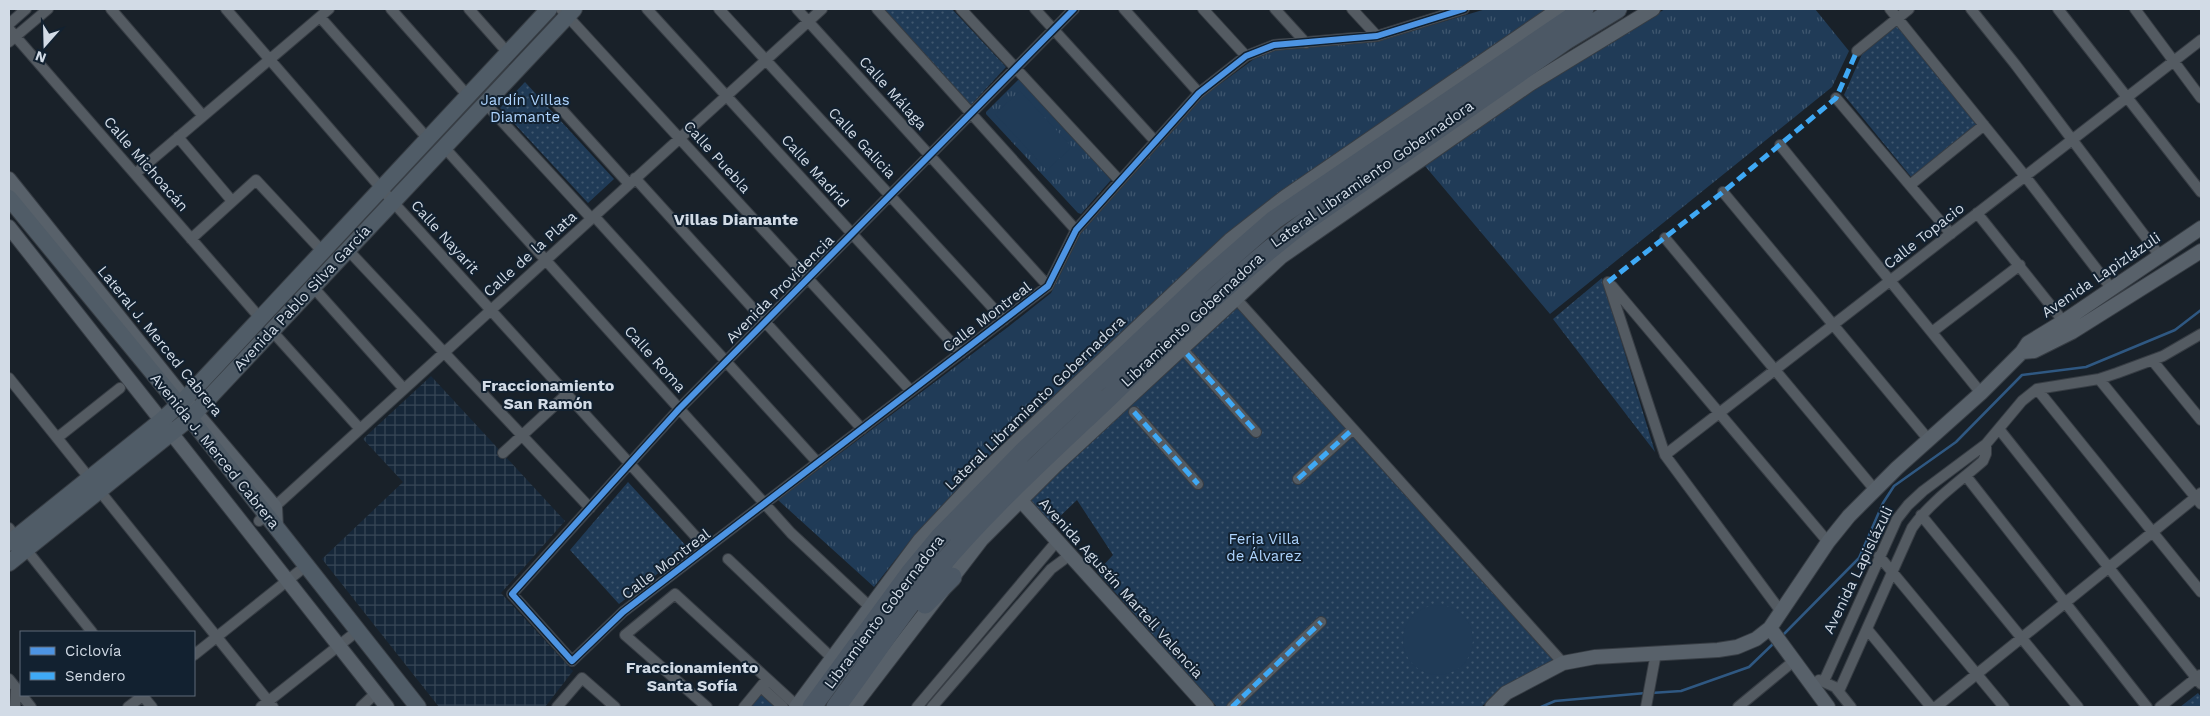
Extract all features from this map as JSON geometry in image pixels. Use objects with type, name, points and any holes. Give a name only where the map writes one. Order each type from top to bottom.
[{"type":"highway","name":"Libramiento Gobernadora","points":[[797,707],[896,593],[939,538],[1024,451],[1205,280],[1274,220],[1443,103],[1584,9]]},
{"type":"highway","name":"Libramiento Gobernadora","points":[[836,707],[937,571],[1231,292],[1265,252],[1302,224],[1566,40],[1617,9]]},
{"type":"highway","points":[[1095,383],[1110,353]]},
{"type":"highway","points":[[881,647],[952,577]]},
{"type":"main road","name":"Avenida Pablo Silva García","points":[[179,415],[260,318],[549,9]]},
{"type":"main road","name":"Avenida Pablo Silva García","points":[[9,563],[15,540],[94,484],[179,415],[272,331],[486,104],[567,11]]},
{"type":"main road","name":"Avenida J. Merced Cabrera","points":[[9,198],[179,415]]},
{"type":"main road","name":"Avenida J. Merced Cabrera","points":[[9,212],[179,415],[269,517],[298,572],[345,640],[408,707]]},
{"type":"main road","name":"Avenida J. Merced Cabrera","points":[[298,572],[418,707]]},
{"type":"street","points":[[9,24],[26,9]]},
{"type":"street","points":[[11,35],[48,9]]},
{"type":"street","points":[[111,9],[203,116]]},
{"type":"street","name":"Calle Nayarit","points":[[226,9],[381,189],[706,548]]},
{"type":"street","points":[[135,174],[329,9]]},
{"type":"street","points":[[392,9],[468,96]]},
{"type":"street","points":[[469,9],[508,53]]},
{"type":"street","name":"Calle Madrid","points":[[647,9],[961,353]]},
{"type":"street","name":"Calle Galicia","points":[[718,9],[1004,320]]},
{"type":"street","name":"Calle Málaga","points":[[796,9],[1048,286]]},
{"type":"street","name":"Calle de la Plata","points":[[269,517],[360,429],[822,9]]},
{"type":"street","points":[[877,9],[972,112],[1076,230]]},
{"type":"street","points":[[961,9],[1119,180]]},
{"type":"street","points":[[1035,9],[1155,141]]},
{"type":"street","name":"Avenida Providencia","points":[[572,661],[512,594],[679,409],[1074,9]]},
{"type":"street","points":[[1124,9],[1199,93]]},
{"type":"street","points":[[1203,9],[1246,56]]},
{"type":"street","points":[[1275,9],[1306,43]]},
{"type":"street","points":[[1352,9],[1377,36]]},
{"type":"street","name":"Calle Montreal","points":[[572,661],[623,612],[1048,286],[1076,230],[1119,180],[1199,93],[1246,56],[1274,45],[1377,36],[1437,13],[1464,9]]},
{"type":"street","name":"Lateral Libramiento Gobernadora","points":[[797,707],[920,540],[980,476],[1230,240],[1285,197],[1559,9]]},
{"type":"street","name":"Lateral Libramiento Gobernadora","points":[[1231,292],[1308,236],[1530,84],[1653,9]]},
{"type":"street","points":[[1890,9],[2025,176],[2111,288]]},
{"type":"street","points":[[1857,51],[1910,9]]},
{"type":"street","points":[[1971,9],[2160,256]]},
{"type":"street","points":[[2058,9],[2201,192]]},
{"type":"street","points":[[2135,9],[2201,98]]},
{"type":"street","name":"Calle Puebla","points":[[567,11],[679,138],[911,392]]},
{"type":"street","points":[[320,17],[428,139]]},
{"type":"street","name":"Calle Michoacán","points":[[11,35],[260,318]]},
{"type":"street","name":"Calle Topacio","points":[[1665,455],[2201,40]]},
{"type":"street","points":[[1836,98],[1951,234]]},
{"type":"street","points":[[556,102],[765,322],[862,429]]},
{"type":"street","points":[[486,104],[593,217],[818,463]]},
{"type":"street","points":[[1910,185],[1984,125]]},
{"type":"street","points":[[178,138],[232,201]]},
{"type":"street","points":[[1492,707],[1506,693],[1563,663],[1595,657],[1656,652],[1718,650],[1737,647],[1756,639],[1770,628],[1782,613],[1828,542],[1849,516],[1928,439],[1980,393],[1780,145]]},
{"type":"street","name":"Calle Roma","points":[[444,147],[764,504],[791,533],[870,606]]},
{"type":"street","name":"Lateral J. Merced Cabrera","points":[[9,179],[179,415],[298,572]]},
{"type":"street","points":[[191,239],[256,180],[322,252]]},
{"type":"street","points":[[1723,192],[1928,439]]},
{"type":"street","points":[[1977,213],[2068,326]]},
{"type":"street","name":"Lateral J. Merced Cabrera","points":[[9,227],[179,415]]},
{"type":"street","name":"Avenida Lapizlázuli","points":[[2068,326],[2111,288],[2201,228]]},
{"type":"street","points":[[1665,238],[1876,490]]},
{"type":"street","points":[[348,250],[590,508]]},
{"type":"street","name":"Avenida Lapizlázuli","points":[[1980,393],[2022,352],[2028,343],[2068,326],[2199,254]]},
{"type":"street","points":[[1932,332],[2020,265]]},
{"type":"street","points":[[1782,613],[1665,455],[1608,282],[1828,542]]},
{"type":"street","points":[[313,287],[404,389]]},
{"type":"street","points":[[1231,292],[1563,663]]},
{"type":"street","points":[[272,331],[360,429]]},
{"type":"street","points":[[1986,444],[2022,401],[2037,389],[2099,379],[2163,356],[2201,334]]},
{"type":"street","points":[[1187,354],[1256,432]]},
{"type":"street","points":[[2152,360],[2201,420]]},
{"type":"street","points":[[9,378],[216,637],[267,705],[345,640],[376,693],[387,707]]},
{"type":"street","points":[[1936,707],[2153,532],[2200,498],[2099,379]]},
{"type":"street","points":[[57,438],[120,388]]},
{"type":"street","points":[[2037,389],[2201,592]]},
{"type":"street","points":[[503,453],[567,394]]},
{"type":"street","points":[[1134,412],[1198,484]]},
{"type":"street","points":[[1298,479],[1353,429]]},
{"type":"street","points":[[1999,429],[2200,679],[2160,707]]},
{"type":"street","name":"Avenida Lapislázuli","points":[[1839,691],[1912,528],[1921,515],[1983,461],[1986,454],[1986,444]]},
{"type":"street","name":"Avenida Lapislázuli","points":[[1824,681],[1897,519],[1923,491],[1986,444]]},
{"type":"street","points":[[1966,476],[2147,707]]},
{"type":"street","points":[[853,707],[1016,495]]},
{"type":"street","name":"Avenida Agustín Martell Valencia","points":[[1016,495],[1207,707]]},
{"type":"street","points":[[1921,515],[2078,707]]},
{"type":"street","points":[[15,540],[91,631]]},
{"type":"street","points":[[917,707],[1057,541]]},
{"type":"street","points":[[932,707],[1051,569],[1070,555]]},
{"type":"street","points":[[1879,556],[2004,707]]},
{"type":"street","points":[[728,559],[832,658]]},
{"type":"street","points":[[195,654],[298,572]]},
{"type":"street","points":[[707,707],[625,634],[675,594],[764,683],[797,707]]},
{"type":"street","points":[[1232,707],[1322,622]]},
{"type":"street","points":[[1770,628],[1808,678],[1825,706]]},
{"type":"street","points":[[1867,629],[1931,707]]},
{"type":"street","points":[[1646,707],[1656,652]]},
{"type":"street","points":[[1738,707],[1750,703],[1795,660]]},
{"type":"street","points":[[943,676],[951,684]]},
{"type":"street","points":[[557,707],[582,678],[615,707]]},
{"type":"street","points":[[1808,678],[1824,681],[1839,691],[1851,707]]},
{"type":"street","points":[[9,679],[20,694]]},
{"type":"street","points":[[744,707],[764,683]]},
{"type":"street","points":[[15,707],[16,689]]},
{"type":"street","points":[[361,707],[376,693]]},
{"type":"street","points":[[21,696],[30,707]]},
{"type":"street","points":[[128,707],[142,696]]},
{"type":"street","points":[[144,696],[152,707]]},
{"type":"shaded area","points":[[431,376],[565,521],[501,593],[573,671],[545,707],[439,707],[322,559],[403,482],[363,439]]},
{"type":"green space","points":[[881,9],[952,9],[1006,67],[971,105]]},
{"type":"green space","points":[[1486,9],[1550,9],[1251,215],[995,450],[913,537],[874,587],[778,500],[1051,293],[1081,233],[1205,95],[1254,59],[1275,50],[1378,41]]},
{"type":"green space","points":[[1665,9],[1815,9],[1849,51],[1832,87],[1550,314],[1425,166],[1535,89]]},
{"type":"green space","points":[[1897,25],[1979,124],[1912,178],[1844,95],[1862,54]]},
{"type":"green space","points":[[1018,80],[1022,80],[1111,180],[1081,214],[986,114]]},
{"type":"green space","name":"Jardín Villas Diamante","points":[[525,82],[614,179],[588,203],[500,108]]},
{"type":"green space","points":[[1020,91],[1072,147],[1047,170],[995,114]]},
{"type":"green space","points":[[1602,278],[1655,452],[1553,319]]},
{"type":"green space","name":"Feria Villa de Álvarez","points":[[1236,304],[1556,660],[1501,690],[1481,707],[1217,707],[1097,572],[1113,555],[1077,500],[1052,524],[1029,499]]},
{"type":"green space","points":[[628,482],[689,549],[619,604],[570,550]]},
{"type":"green space","points":[[1445,605],[1458,611],[1467,620],[1471,626],[1473,640],[1471,654],[1463,665],[1452,673],[1431,675],[1424,673],[1413,665],[1405,654],[1403,633],[1405,626],[1413,615],[1424,607]]},
{"type":"green space","points":[[761,693],[777,707],[751,707]]},
{"type":"green space","points":[[2198,693],[2201,697],[2201,707],[2180,707]]},
{"type":"waterway","points":[[1782,636],[1859,558],[1883,503],[1894,486],[1956,442],[2022,375],[2086,367],[2175,330],[2201,310]]},
{"type":"waterway","points":[[1651,693],[1681,691],[1749,667],[1774,643]]},
{"type":"waterway","points":[[1541,707],[1555,701],[1646,693]]},
{"type":"marked path","points":[[1608,282],[1723,192],[1836,98],[1857,51]]},
{"type":"marked path","points":[[1187,354],[1256,432]]},
{"type":"marked path","points":[[1134,412],[1198,484]]},
{"type":"marked path","points":[[1298,479],[1353,429]]},
{"type":"marked path","points":[[1232,707],[1321,622]]},
{"type":"cycle path","points":[[1074,9],[679,409],[512,594],[572,661],[623,612],[1048,286],[1076,230],[1199,93],[1246,56],[1274,45],[1377,36],[1464,9]]},
{"type":"district","name":"Villas Diamante","points":[[736,219]]},
{"type":"district","name":"Fraccionamiento San Ramón","points":[[548,394]]},
{"type":"district","name":"Fraccionamiento Santa Sofía","points":[[692,676]]}]
